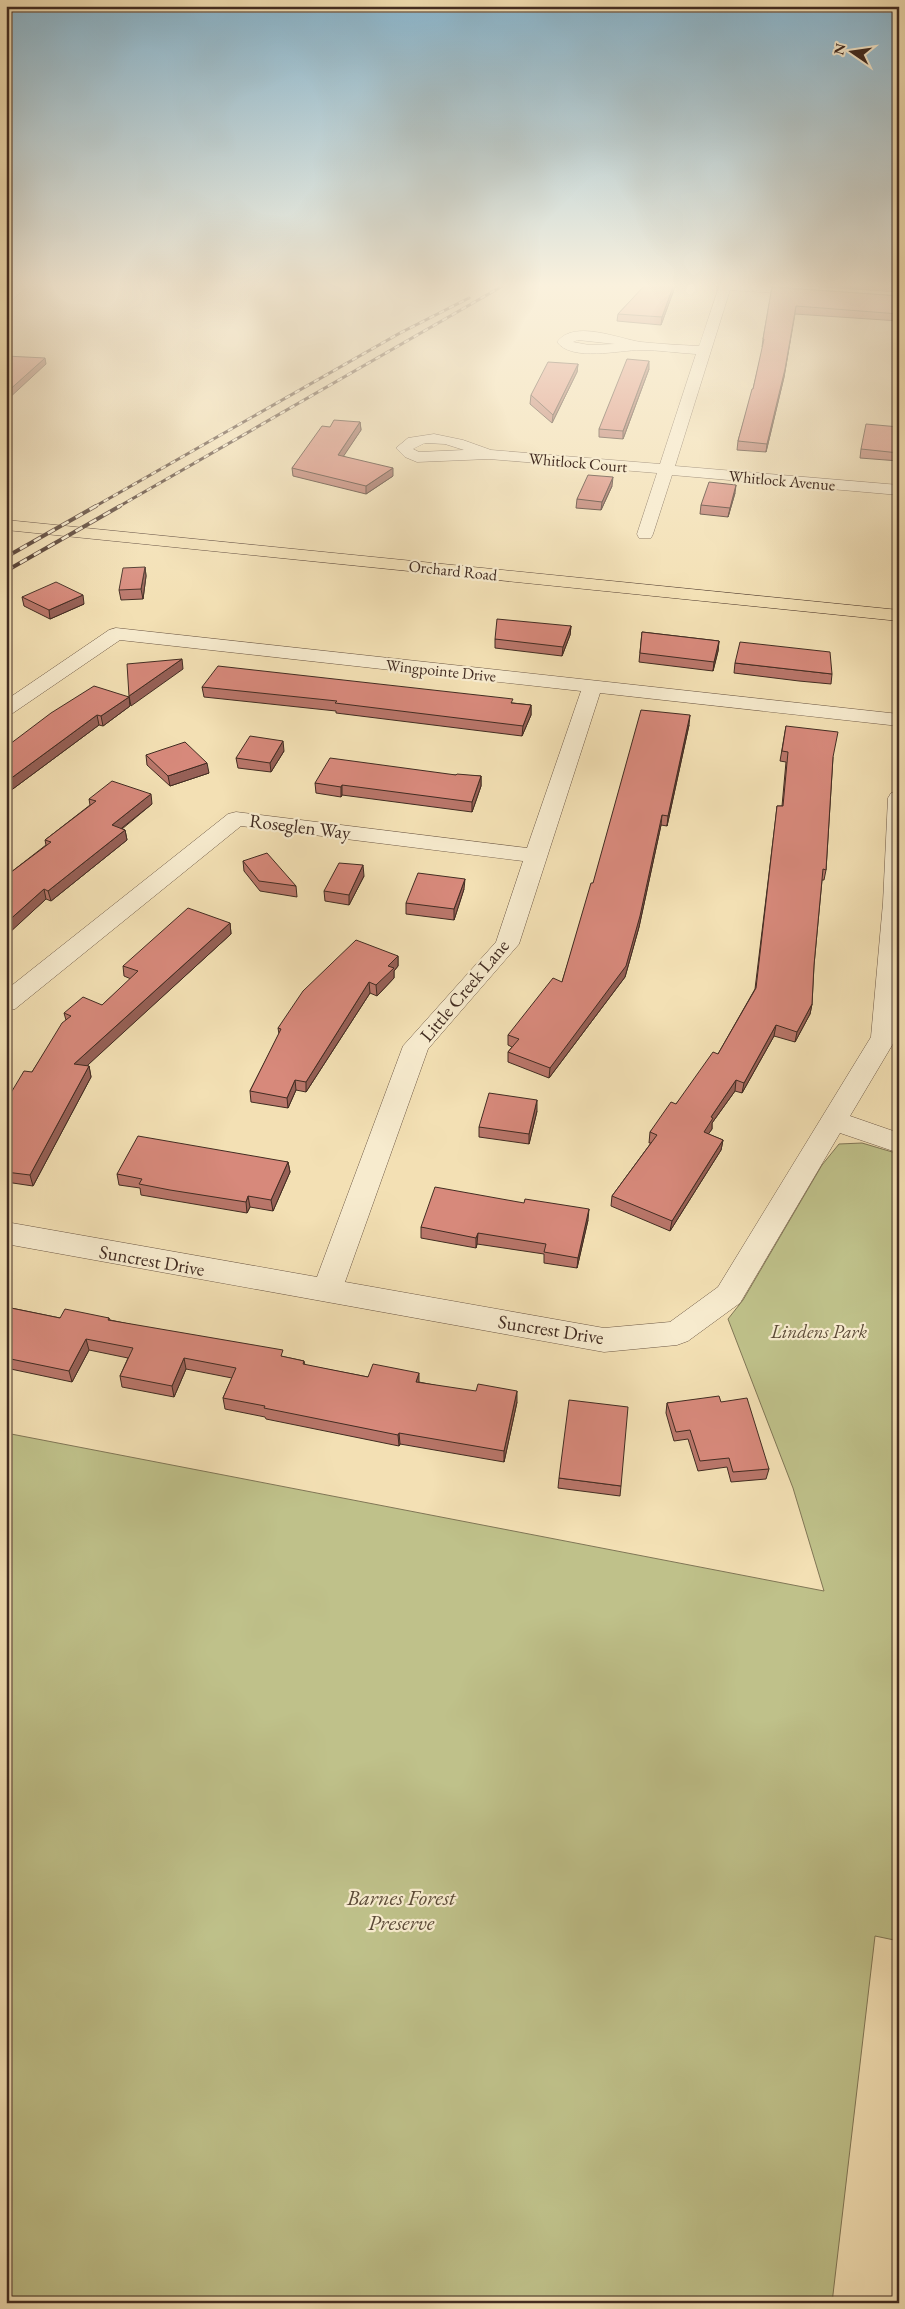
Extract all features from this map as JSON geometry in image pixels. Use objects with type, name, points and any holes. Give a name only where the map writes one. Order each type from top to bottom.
[{"type":"main road","name":"Orchard Road","points":[[6,510],[850,594]]},
{"type":"main road","name":"Orchard Road","points":[[6,525],[899,616]]},
{"type":"street","points":[[645,534],[691,392]]},
{"type":"street","name":"Whitlock Court","points":[[489,454],[666,470]]},
{"type":"street","name":"Whitlock Avenue","points":[[666,470],[899,490]]},
{"type":"street","name":"Wingpointe Drive","points":[[6,709],[116,634],[899,720]]},
{"type":"street","name":"Little Creek Lane","points":[[327,1290],[416,1046],[507,944],[592,686]]},
{"type":"street","name":"Suncrest Drive","points":[[6,1234],[604,1340],[677,1333],[729,1295],[884,1037],[897,903],[899,798]]},
{"type":"street","name":"Roseglen Way","points":[[6,1003],[236,819],[537,856]]},
{"type":"street","points":[[835,1120],[899,1143]]},
{"type":"green space","name":"Barnes Forest Preserve","points":[[862,1143],[899,1154],[899,1941],[875,1936],[832,2303],[6,2303],[6,1433],[824,1591],[793,1488],[728,1319],[743,1300],[822,1165],[839,1144]]},
{"type":"building","points":[[533,392],[564,392],[553,415],[531,395]]},
{"type":"building","points":[[614,392],[638,392],[623,431],[599,429]]},
{"type":"building","points":[[751,392],[780,392],[767,444],[738,441]]},
{"type":"building","points":[[334,420],[360,422],[338,455],[393,468],[366,486],[292,468],[322,426],[330,427]]},
{"type":"building","points":[[866,424],[899,427],[899,453],[861,449]]},
{"type":"building","points":[[588,475],[613,477],[602,502],[577,499]]},
{"type":"building","points":[[709,482],[736,485],[730,508],[701,505]]},
{"type":"building","points":[[145,567],[141,589],[119,590],[123,568]]},
{"type":"building","points":[[56,582],[83,595],[49,610],[22,597]]},
{"type":"building","points":[[497,619],[571,626],[563,647],[495,639]]},
{"type":"building","points":[[642,632],[719,641],[714,662],[640,653]]},
{"type":"building","points":[[740,642],[830,652],[832,674],[735,663]]},
{"type":"building","points":[[182,659],[129,696],[127,664]]},
{"type":"building","points":[[218,666],[513,699],[511,703],[531,705],[523,726],[335,703],[337,701],[202,687]]},
{"type":"building","points":[[94,686],[129,697],[101,716],[97,715],[6,782],[6,747],[51,713]]},
{"type":"building","points":[[641,710],[690,715],[668,816],[662,815],[640,916],[626,966],[550,1068],[508,1052],[519,1039],[508,1035],[553,978],[562,982],[591,883],[593,883]]},
{"type":"building","points":[[786,726],[838,732],[833,757],[826,870],[823,869],[812,1004],[797,1032],[776,1025],[744,1083],[736,1080],[711,1117],[713,1118],[704,1132],[723,1140],[672,1221],[612,1196],[657,1135],[650,1132],[671,1102],[676,1104],[713,1052],[718,1054],[756,988],[777,806],[783,806],[788,752],[782,751]]},
{"type":"building","points":[[250,736],[283,741],[270,763],[236,758]]},
{"type":"building","points":[[185,742],[207,763],[168,776],[146,755]]},
{"type":"building","points":[[330,758],[456,775],[481,776],[472,802],[315,783]]},
{"type":"building","points":[[112,781],[151,794],[112,825],[125,830],[48,891],[44,889],[6,923],[6,876],[51,842],[45,840],[96,801],[89,799]]},
{"type":"building","points":[[267,853],[296,886],[259,881],[243,861]]},
{"type":"building","points":[[339,863],[363,865],[349,895],[324,891]]},
{"type":"building","points":[[418,873],[465,879],[454,909],[406,903]]},
{"type":"building","points":[[188,908],[230,923],[74,1064],[89,1066],[30,1175],[6,1172],[6,1101],[24,1071],[32,1072],[62,1023],[71,1016],[64,1013],[83,997],[102,1005],[138,971],[123,966]]},
{"type":"building","points":[[356,940],[398,956],[388,966],[394,968],[376,985],[369,982],[306,1082],[295,1080],[287,1098],[250,1091],[281,1029],[278,1028],[303,991]]},
{"type":"building","points":[[489,1093],[537,1100],[529,1134],[479,1127]]},
{"type":"building","points":[[138,1136],[288,1162],[271,1200],[248,1196],[246,1202],[170,1190],[139,1184],[142,1179],[117,1174]]},
{"type":"building","points":[[435,1187],[524,1203],[525,1199],[589,1209],[578,1258],[544,1252],[546,1244],[478,1233],[476,1238],[421,1227]]},
{"type":"building","points":[[6,1307],[60,1318],[65,1309],[109,1318],[108,1320],[283,1350],[281,1356],[304,1361],[303,1364],[368,1377],[373,1364],[419,1373],[416,1382],[476,1391],[478,1384],[517,1391],[504,1451],[399,1433],[398,1435],[223,1398],[236,1368],[184,1358],[172,1386],[120,1376],[133,1348],[86,1339],[69,1371],[6,1358]]},
{"type":"building","points":[[719,1396],[721,1402],[747,1398],[769,1469],[733,1472],[729,1458],[700,1461],[690,1430],[676,1432],[667,1403]]},
{"type":"building","points":[[569,1400],[628,1407],[621,1486],[559,1478]]},
{"type":"railway","points":[[94,507],[297,392]]},
{"type":"railway","points":[[118,507],[319,392]]},
{"type":"railway","points":[[6,557],[96,506]]},
{"type":"railway","points":[[6,571],[120,506]]},
{"type":"park label","name":"Lindens Park","points":[[819,1331]]}]
